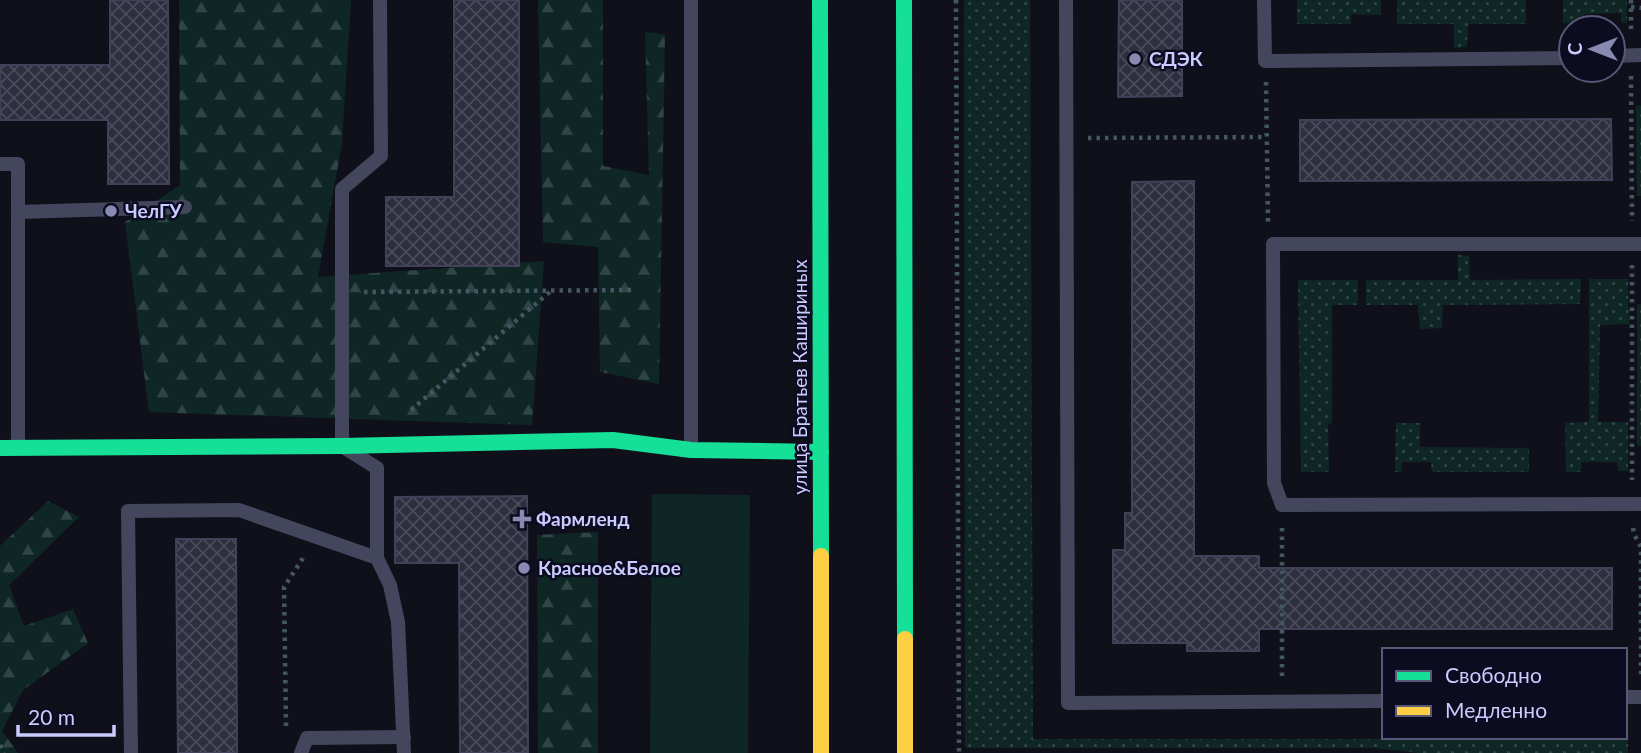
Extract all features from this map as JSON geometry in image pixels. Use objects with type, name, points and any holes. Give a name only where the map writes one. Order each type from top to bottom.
[{"type":"main road","name":"улица Братьев Кашириных","points":[[820,0],[821,745]]},
{"type":"main road","points":[[904,0],[905,753]]},
{"type":"main road","points":[[0,448],[342,446],[613,440],[691,450],[821,452]]},
{"type":"lane","points":[[380,0],[381,156],[342,189],[342,446],[377,468],[377,558],[390,585],[398,622],[404,753]]},
{"type":"lane","points":[[691,0],[691,450]]},
{"type":"lane","points":[[1066,0],[1068,704],[1382,701]]},
{"type":"lane","points":[[1264,0],[1265,61],[1557,58]]},
{"type":"lane","points":[[0,164],[18,164],[18,448]]},
{"type":"lane","points":[[18,212],[185,207]]},
{"type":"lane","points":[[1637,244],[1273,244],[1274,483],[1282,505],[1637,504]]},
{"type":"lane","points":[[131,753],[128,511],[239,510],[377,558]]},
{"type":"lane","points":[[301,753],[307,738],[404,737]]},
{"type":"lane","points":[[804,753],[821,745]]},
{"type":"path","points":[[957,0],[959,753]]},
{"type":"path","points":[[1631,0],[1636,56],[1637,244],[1637,504],[1633,534],[1640,547],[1641,680]]},
{"type":"path","points":[[1631,8],[1641,8]]},
{"type":"path","points":[[1265,61],[1266,216],[1273,244]]},
{"type":"path","points":[[1067,139],[1265,137]]},
{"type":"path","points":[[342,292],[633,289]]},
{"type":"path","points":[[410,411],[552,290]]},
{"type":"path","points":[[1282,505],[1282,702]]},
{"type":"path","points":[[286,738],[284,587],[317,537]]},
{"type":"path","points":[[0,746],[4,753]]},
{"type":"green space","points":[[179,0],[351,0],[342,143],[318,277],[544,261],[532,425],[149,412],[125,222],[180,185]]},
{"type":"green space","points":[[538,0],[603,0],[603,166],[649,175],[645,32],[665,34],[659,384],[600,372],[598,247],[543,242]]},
{"type":"green space","points":[[964,0],[1030,0],[1033,739],[1627,739],[1628,716],[1628,753],[1419,753],[1374,748],[965,748]]},
{"type":"green space","points":[[1297,0],[1381,0],[1381,15],[1351,14],[1351,24],[1297,24]]},
{"type":"green space","points":[[1397,0],[1526,0],[1526,24],[1468,24],[1467,47],[1454,48],[1454,24],[1397,24]]},
{"type":"green space","points":[[1563,0],[1627,0],[1627,14],[1563,14]]},
{"type":"green space","points":[[1636,105],[1641,106],[1641,196],[1637,196]]},
{"type":"green space","points":[[1458,255],[1469,256],[1470,280],[1581,279],[1580,304],[1443,305],[1442,328],[1420,329],[1418,305],[1366,305],[1366,280],[1458,280]]},
{"type":"green space","points":[[1589,279],[1628,279],[1629,324],[1600,325],[1598,422],[1628,422],[1628,471],[1618,471],[1617,462],[1581,462],[1581,472],[1566,472],[1565,423],[1589,422]]},
{"type":"green space","points":[[1298,280],[1358,280],[1358,305],[1332,305],[1332,423],[1328,424],[1329,472],[1301,472]]},
{"type":"green space","points":[[1637,304],[1641,304],[1641,446],[1637,446]]},
{"type":"green space","points":[[1396,423],[1420,423],[1420,447],[1529,448],[1529,472],[1432,472],[1431,462],[1402,462],[1401,472],[1395,472]]},
{"type":"green space","points":[[652,494],[750,495],[748,753],[650,753]]},
{"type":"green space","points":[[48,501],[79,517],[9,585],[24,626],[73,609],[88,643],[23,690],[2,731],[18,753],[0,753],[0,546]]},
{"type":"green space","points":[[598,532],[598,753],[538,753],[537,535]]},
{"type":"building","points":[[110,0],[168,0],[169,184],[108,184],[108,120],[0,120],[0,65],[110,65]]},
{"type":"building","points":[[454,0],[519,0],[519,266],[386,266],[386,197],[454,197]]},
{"type":"building","points":[[1119,0],[1182,0],[1182,96],[1118,97]]},
{"type":"building","points":[[1611,119],[1612,180],[1300,181],[1300,120]]},
{"type":"building","points":[[1194,181],[1194,556],[1259,556],[1259,568],[1612,568],[1612,629],[1259,629],[1259,651],[1187,651],[1187,643],[1113,643],[1113,550],[1125,550],[1125,513],[1132,513],[1132,182]]},
{"type":"building","points":[[527,496],[528,753],[460,753],[459,563],[395,563],[395,497]]},
{"type":"building","points":[[176,539],[236,539],[237,753],[178,753]]},
{"type":"traffic: fast","points":[[820,0],[821,556]]},
{"type":"traffic: fast","points":[[904,0],[905,639]]},
{"type":"traffic: fast","points":[[0,448],[342,446],[613,440],[691,450],[821,452]]},
{"type":"traffic: slow","points":[[821,556],[821,753]]},
{"type":"traffic: slow","points":[[905,639],[905,753]]},
{"type":"place","name":"СДЭК","points":[[1135,59]]},
{"type":"place","name":"ЧелГУ","points":[[111,211]]},
{"type":"place","name":"Фармленд","points":[[522,519]]},
{"type":"place","name":"Красное&Белое","points":[[524,568]]}]
